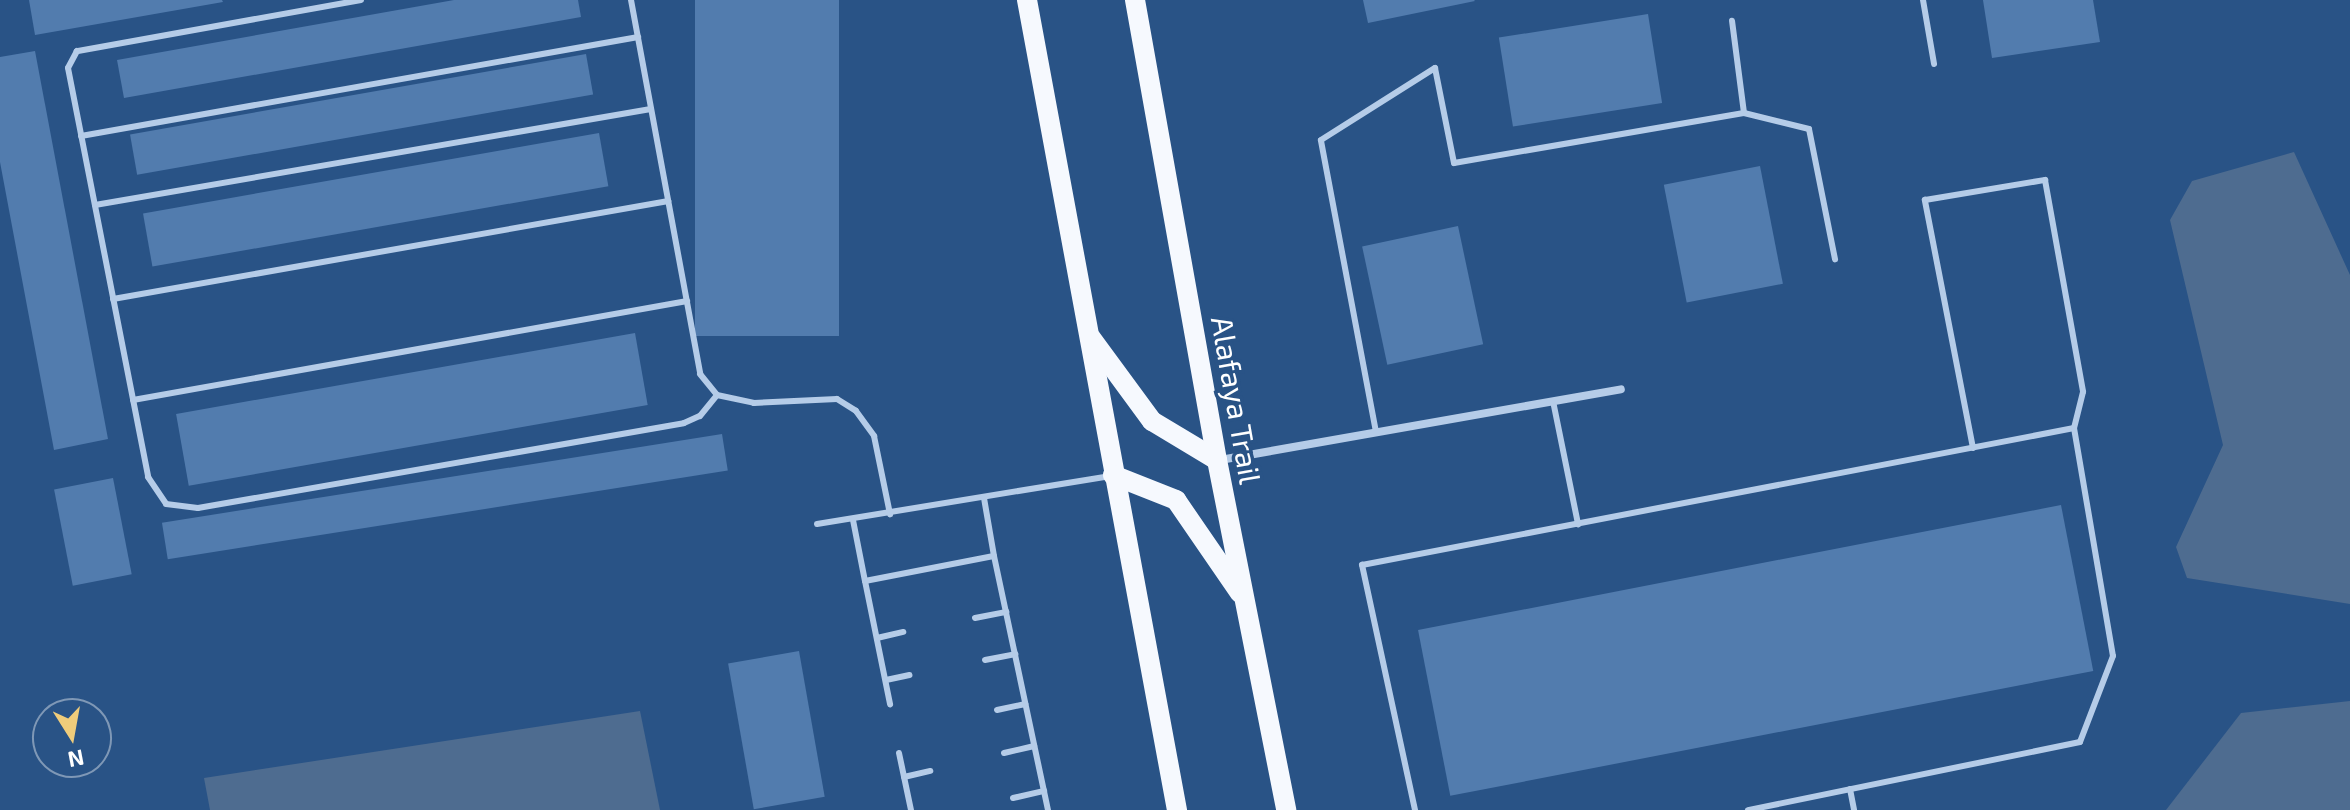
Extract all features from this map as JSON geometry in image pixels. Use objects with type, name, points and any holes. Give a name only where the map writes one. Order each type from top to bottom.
[{"type":"main road","points":[[1027,0],[1086,332],[1177,810]]},
{"type":"main road","name":"Alafaya Trail","points":[[1135,0],[1217,460],[1286,810]]},
{"type":"main road","points":[[1086,332],[1152,421],[1217,460]]},
{"type":"main road","points":[[1113,475],[1176,500],[1245,600]]},
{"type":"street","points":[[1217,460],[1621,389]]},
{"type":"lane","points":[[361,0],[77,51],[68,68],[148,477],[166,504],[198,508],[684,423],[700,416],[717,395]]},
{"type":"lane","points":[[631,0],[700,374],[717,395],[754,403],[837,399],[856,411],[874,436],[890,514]]},
{"type":"lane","points":[[1923,0],[1934,64]]},
{"type":"lane","points":[[1732,21],[1744,113]]},
{"type":"lane","points":[[81,136],[638,37]]},
{"type":"lane","points":[[1376,432],[1321,140],[1435,68],[1454,163],[1744,113],[1809,129],[1835,259]]},
{"type":"lane","points":[[95,205],[651,109]]},
{"type":"lane","points":[[1748,810],[2080,742],[2113,656],[2074,428],[2083,392],[2045,180],[1925,200],[1973,448]]},
{"type":"lane","points":[[113,299],[668,201]]},
{"type":"lane","points":[[133,400],[687,301]]},
{"type":"lane","points":[[1553,401],[1578,524]]},
{"type":"lane","points":[[1415,810],[1362,565],[2074,428]]},
{"type":"lane","points":[[817,524],[1113,475]]},
{"type":"lane","points":[[984,498],[1048,810]]},
{"type":"lane","points":[[853,520],[890,704]]},
{"type":"lane","points":[[865,581],[994,556]]},
{"type":"lane","points":[[975,618],[1006,612]]},
{"type":"lane","points":[[877,638],[903,632]]},
{"type":"lane","points":[[985,660],[1015,654]]},
{"type":"lane","points":[[886,680],[909,675]]},
{"type":"lane","points":[[997,710],[1025,704]]},
{"type":"lane","points":[[1004,753],[1034,746]]},
{"type":"lane","points":[[899,753],[911,810]]},
{"type":"lane","points":[[904,777],[930,771]]},
{"type":"lane","points":[[1850,789],[1854,810]]},
{"type":"lane","points":[[1013,798],[1044,791]]},
{"type":"water","points":[[2294,152],[2350,275],[2350,604],[2187,578],[2176,547],[2223,445],[2170,220],[2192,181]]},
{"type":"water","points":[[2350,701],[2350,810],[2166,810],[2241,713]]},
{"type":"water","points":[[640,711],[660,810],[210,810],[204,778]]},
{"type":"building","points":[[29,0],[222,0],[223,2],[35,35]]},
{"type":"building","points":[[454,0],[578,0],[581,17],[124,98],[117,60]]},
{"type":"building","points":[[695,0],[839,0],[839,336],[695,336]]},
{"type":"building","points":[[1363,0],[1474,0],[1475,1],[1368,23]]},
{"type":"building","points":[[1983,0],[2093,0],[2100,42],[1992,58]]},
{"type":"building","points":[[1648,14],[1662,103],[1513,127],[1499,38]]},
{"type":"building","points":[[35,51],[108,439],[54,450],[0,162],[0,57]]},
{"type":"building","points":[[586,54],[593,94],[137,175],[130,134]]},
{"type":"building","points":[[599,133],[608,186],[152,267],[143,213]]},
{"type":"building","points":[[1760,166],[1783,284],[1687,302],[1664,185]]},
{"type":"building","points":[[1458,226],[1483,344],[1387,365],[1362,246]]},
{"type":"building","points":[[635,333],[648,405],[189,486],[176,414]]},
{"type":"building","points":[[722,434],[728,471],[168,559],[162,523]]},
{"type":"building","points":[[113,478],[132,574],[73,586],[54,489]]},
{"type":"building","points":[[2061,505],[2093,671],[1450,796],[1418,630]]},
{"type":"building","points":[[799,651],[825,797],[754,809],[728,664]]}]
